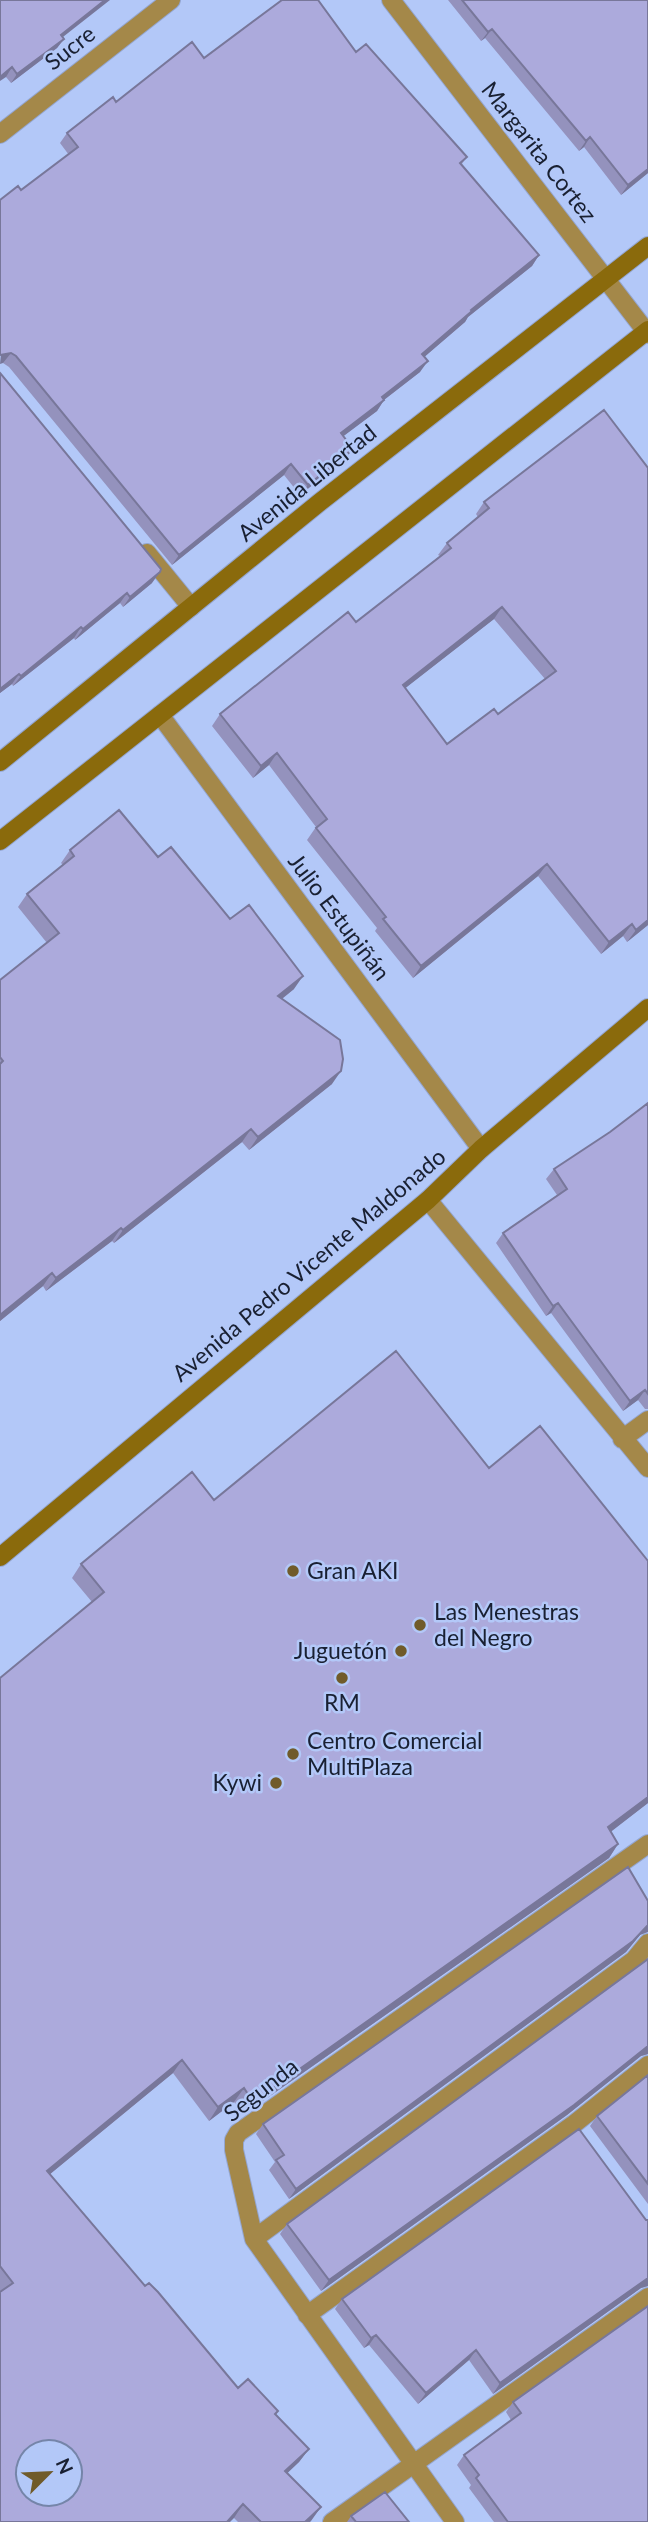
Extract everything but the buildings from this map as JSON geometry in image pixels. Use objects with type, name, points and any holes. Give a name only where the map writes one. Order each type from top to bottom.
[{"type":"street","name":"Sucre","points":[[0,134],[171,0]]},
{"type":"street","name":"Margarita Cortez","points":[[391,0],[647,332]]},
{"type":"street","name":"Avenida Libertad","points":[[0,762],[320,502],[648,246]]},
{"type":"street","points":[[0,841],[647,332]]},
{"type":"street","points":[[139,544],[191,607]]},
{"type":"street","name":"Julio Estupiñán","points":[[160,715],[481,1149]]},
{"type":"street","name":"Avenida Pedro Vicente Maldonado","points":[[0,1557],[428,1200],[481,1149],[648,1008]]},
{"type":"street","points":[[428,1200],[648,1468]]},
{"type":"street","points":[[622,1439],[648,1420]]},
{"type":"street","name":"Segunda","points":[[456,2522],[254,2239],[234,2140],[238,2133],[647,1849]]},
{"type":"street","points":[[254,2239],[634,1960],[648,1942]]},
{"type":"street","points":[[307,2315],[578,2130],[648,2065]]},
{"type":"street","points":[[332,2522],[648,2297]]},
{"type":"place","name":"Gran AKI","points":[[293,1571]]},
{"type":"place","name":"Las Menestras del Negro","points":[[420,1625]]},
{"type":"place","name":"Juguetón","points":[[401,1651]]},
{"type":"place","name":"RM","points":[[342,1678]]},
{"type":"place","name":"Centro Comercial MultiPlaza","points":[[293,1754]]},
{"type":"place","name":"Kywi","points":[[276,1783]]}]
